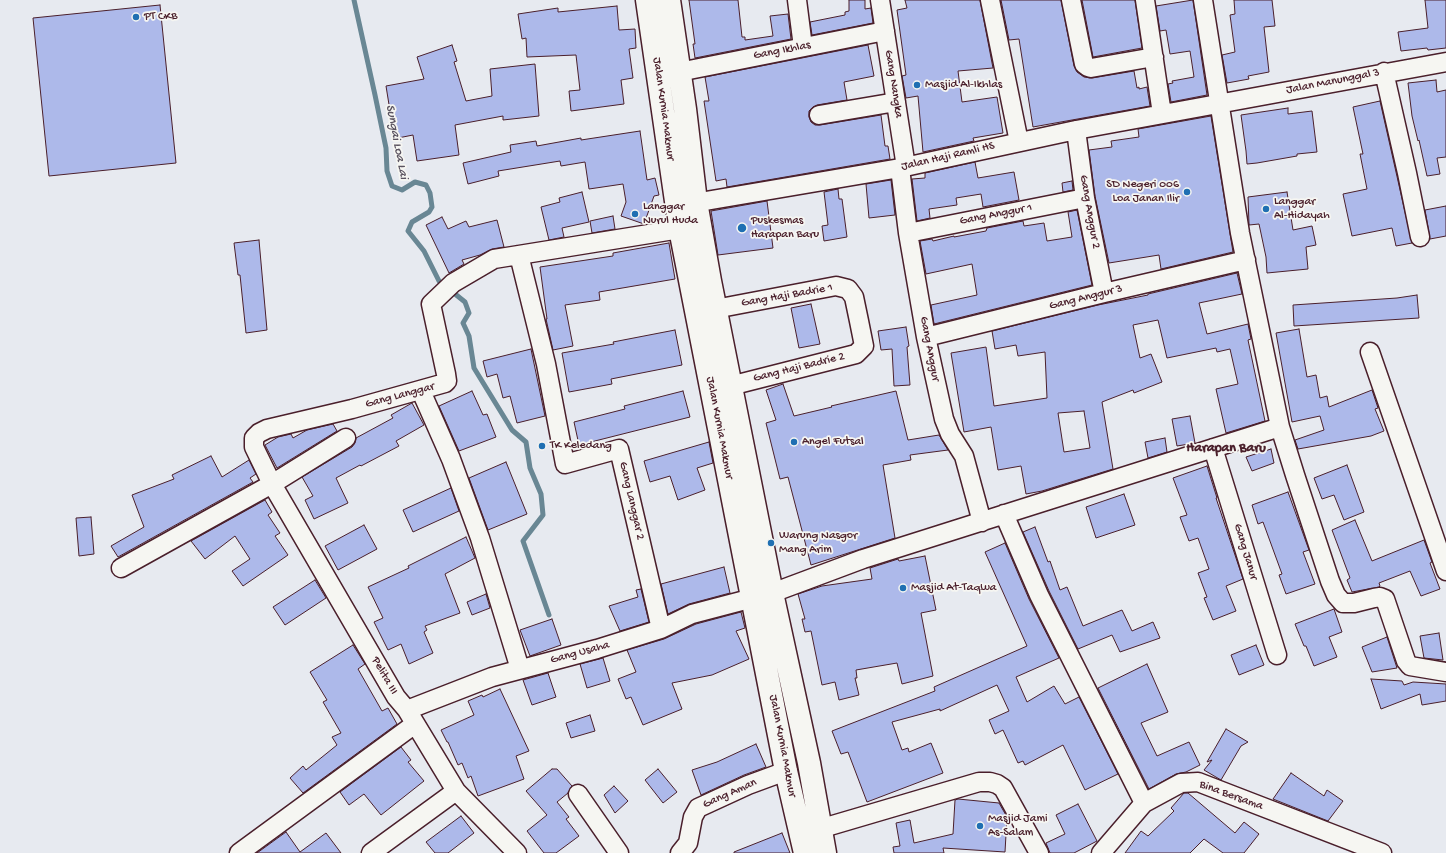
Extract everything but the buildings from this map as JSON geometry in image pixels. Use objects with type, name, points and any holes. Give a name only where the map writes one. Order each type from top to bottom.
[{"type":"street","name":"Jalan Kurnia Makmur","points":[[647,0],[686,204],[715,309],[730,386],[763,595],[786,771],[808,839],[825,853]]},
{"type":"street","name":"Jalan Kurnia Makmur","points":[[669,0],[685,109],[686,204],[680,229],[763,595],[808,763],[808,839]]},
{"type":"street","points":[[797,0],[803,47]]},
{"type":"street","name":"Gang Nangka","points":[[880,0],[896,102],[903,168]]},
{"type":"street","points":[[990,0],[1019,142]]},
{"type":"street","points":[[1071,0],[1084,64],[1088,67],[1091,68],[1154,57]]},
{"type":"street","points":[[1145,0],[1162,114]]},
{"type":"street","points":[[1203,0],[1240,233],[1280,427],[1336,595],[1343,603],[1354,603],[1380,597],[1385,599],[1406,661],[1410,666],[1446,672]]},
{"type":"street","name":"Gang Ikhlas","points":[[679,72],[885,31]]},
{"type":"street","name":"Jalan Manunggal 3","points":[[1220,104],[1384,72],[1446,62]]},
{"type":"street","points":[[1384,72],[1420,237]]},
{"type":"street","points":[[819,115],[896,102]]},
{"type":"street","name":"Jalan Haji Ramli HS","points":[[686,204],[903,168],[1076,130],[1220,104]]},
{"type":"street","name":"Gang Anggur 2","points":[[1076,130],[1085,198],[1104,293]]},
{"type":"street","name":"Gang Anggur","points":[[903,168],[908,232],[926,337],[944,420],[950,434],[964,456],[982,522]]},
{"type":"street","name":"Gang Anggur 1","points":[[908,232],[1085,198]]},
{"type":"street","name":"Gang Langgar","points":[[272,484],[254,447],[254,438],[259,433],[421,391],[446,381],[431,304],[448,287],[494,259],[680,229]]},
{"type":"street","name":"Gang Langgar 2","points":[[519,255],[546,364],[565,464],[619,449],[662,629]]},
{"type":"street","name":"Gang Anggur 3","points":[[926,337],[1246,260]]},
{"type":"street","name":"Gang Haji Badrie 1","points":[[715,309],[836,286],[848,289],[854,297],[859,321]]},
{"type":"street","name":"Gang Haji Badrie 2","points":[[730,386],[856,354],[864,346],[859,321]]},
{"type":"street","points":[[1370,352],[1446,572]]},
{"type":"street","points":[[421,391],[451,459],[480,538],[520,669]]},
{"type":"street","name":"Gang Usaha","points":[[239,853],[411,717],[492,677],[597,649],[662,629],[692,614],[763,595],[863,559],[1280,427]]},
{"type":"street","points":[[121,568],[272,484],[346,438]]},
{"type":"street","name":"Gang Janur","points":[[1213,448],[1277,655]]},
{"type":"street","name":"Pelita III","points":[[272,484],[396,698],[411,717],[456,791],[517,853]]},
{"type":"street","points":[[1004,514],[1039,596],[1144,803]]},
{"type":"street","name":"Gang Aman","points":[[680,853],[688,843],[693,816],[698,808],[786,771]]},
{"type":"street","points":[[808,839],[979,782],[990,782],[1003,788],[1039,853]]},
{"type":"street","name":"Bina Bersama","points":[[1101,853],[1144,803],[1181,783],[1198,782],[1382,853]]},
{"type":"street","points":[[371,853],[456,791]]},
{"type":"street","points":[[578,794],[618,853]]},
{"type":"waterway","name":"Sungai Loa Lai","points":[[354,0],[386,148],[387,171],[392,186],[402,190],[415,182],[426,185],[430,193],[432,207],[429,212],[412,222],[408,231],[424,251],[439,281],[465,302],[469,313],[463,323],[469,336],[474,368],[512,430],[526,442],[530,468],[541,494],[543,515],[523,541],[549,615]]},
{"type":"place","name":"PT CKB","points":[[136,17]]},
{"type":"place","name":"Masjid Al-Ikhlas","points":[[917,85]]},
{"type":"place","name":"SD Negeri 006 Loa Janan Ilir","points":[[1187,192]]},
{"type":"place","name":"Langgar Al-Hidayah","points":[[1266,209]]},
{"type":"place","name":"Langgar Nurul Huda","points":[[635,214]]},
{"type":"place","name":"Puskesmas Harapan Baru","points":[[742,228]]},
{"type":"place","name":"Angel Futsal","points":[[794,442]]},
{"type":"place","name":"TK Keledang","points":[[542,446]]},
{"type":"place","name":"Warung Nasgor Mang Arim","points":[[771,543]]},
{"type":"place","name":"Masjid At-Taqwa","points":[[903,588]]},
{"type":"place","name":"Masjid Jami As-Salam","points":[[980,826]]},
{"type":"district","name":"Harapan Baru","points":[[1226,449]]}]
